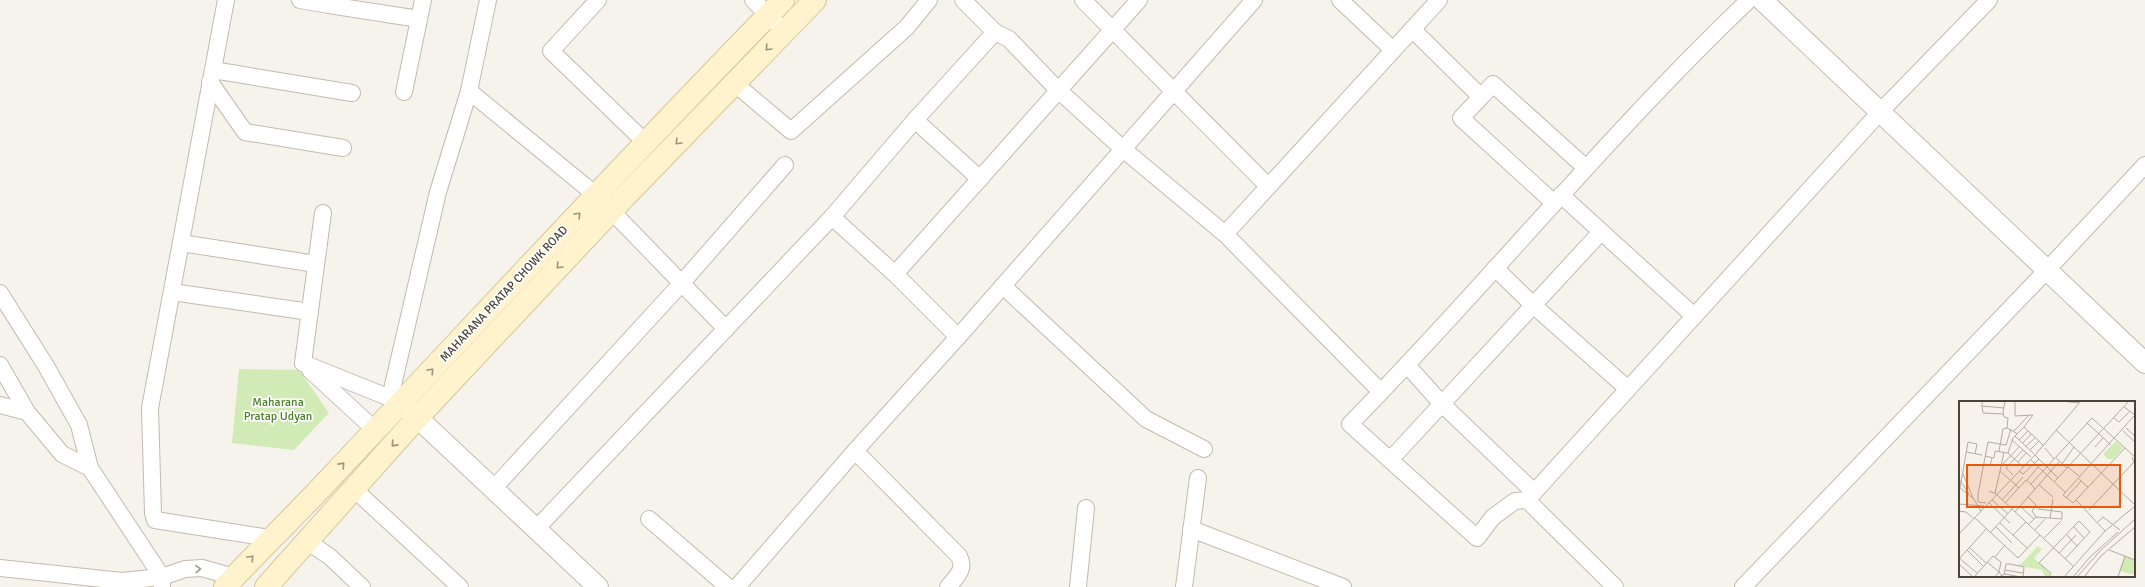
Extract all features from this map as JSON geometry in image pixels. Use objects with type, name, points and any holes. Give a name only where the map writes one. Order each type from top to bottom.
[{"type":"main road","name":"MAHARANA PRATAP CHOWK ROAD","points":[[229,582],[270,538],[333,475],[374,429],[396,400],[604,203],[734,83],[815,0]]},
{"type":"main road","name":"MAHARANA PRATAP CHOWK ROAD","points":[[266,587],[418,418],[604,203],[645,142],[776,8]]},
{"type":"street","points":[[226,0],[150,408],[153,512],[155,520],[270,538]]},
{"type":"street","points":[[300,0],[330,2],[419,19]]},
{"type":"street","points":[[404,92],[423,0]]},
{"type":"street","points":[[396,400],[438,192],[469,91],[488,0]]},
{"type":"street","points":[[598,0],[551,50],[645,142]]},
{"type":"street","points":[[753,0],[776,8],[784,32]]},
{"type":"street","points":[[734,83],[791,131],[907,27],[930,0]]},
{"type":"street","points":[[963,0],[995,32],[1009,38],[1059,90],[1123,149],[1225,234],[1381,392]]},
{"type":"street","points":[[1083,0],[1267,185]]},
{"type":"street","points":[[895,274],[1139,0]]},
{"type":"street","points":[[745,584],[855,451],[958,337],[1254,0]]},
{"type":"street","points":[[1340,0],[1392,50]]},
{"type":"street","points":[[1225,234],[1267,185],[1439,0]]},
{"type":"street","points":[[1749,0],[1712,35],[1586,168],[1407,365],[1350,424],[1477,538],[1493,517],[1515,501],[1531,496],[1880,112],[1989,0]]},
{"type":"street","points":[[1762,0],[2145,363]]},
{"type":"street","points":[[1412,29],[1481,97]]},
{"type":"street","points":[[536,529],[832,217],[915,120],[995,32]]},
{"type":"street","points":[[212,76],[352,93]]},
{"type":"street","points":[[212,76],[245,132],[343,148]]},
{"type":"street","points":[[1586,168],[1493,84],[1461,118],[1558,199],[1601,232],[1694,316]]},
{"type":"street","points":[[469,91],[604,203],[726,329]]},
{"type":"street","points":[[915,120],[980,179]]},
{"type":"street","points":[[493,489],[785,165]]},
{"type":"street","points":[[1742,587],[2047,270],[2145,165]]},
{"type":"street","points":[[303,363],[323,213]]},
{"type":"street","points":[[832,217],[895,274],[958,337]]},
{"type":"street","points":[[1390,460],[1601,232]]},
{"type":"street","points":[[181,243],[316,264]]},
{"type":"street","points":[[1495,268],[1533,305],[1628,389]]},
{"type":"street","points":[[1003,286],[1146,418],[1204,449]]},
{"type":"street","points":[[172,292],[310,312]]},
{"type":"street","points":[[0,293],[46,366],[79,424],[90,468],[162,582]]},
{"type":"street","points":[[303,363],[396,400],[418,418],[598,587]]},
{"type":"street","points":[[303,363],[374,429]]},
{"type":"street","points":[[0,365],[27,412],[62,454],[90,468]]},
{"type":"street","points":[[1407,365],[1615,587]]},
{"type":"street","points":[[0,405],[27,412]]},
{"type":"street","points":[[855,451],[959,556],[962,562],[962,570],[948,587]]},
{"type":"street","points":[[1184,587],[1198,478]]},
{"type":"street","points":[[354,489],[460,587]]},
{"type":"street","points":[[1078,587],[1086,508]]},
{"type":"street","points":[[649,519],[728,587]]},
{"type":"street","points":[[1191,529],[1343,587]]},
{"type":"street","points":[[308,542],[329,556],[362,587]]},
{"type":"street","points":[[0,568],[122,582],[162,582],[185,570],[202,568],[229,582]]},
{"type":"green space","name":"Maharana Pratap Udyan","points":[[239,369],[299,370],[329,413],[294,450],[232,443]]}]
